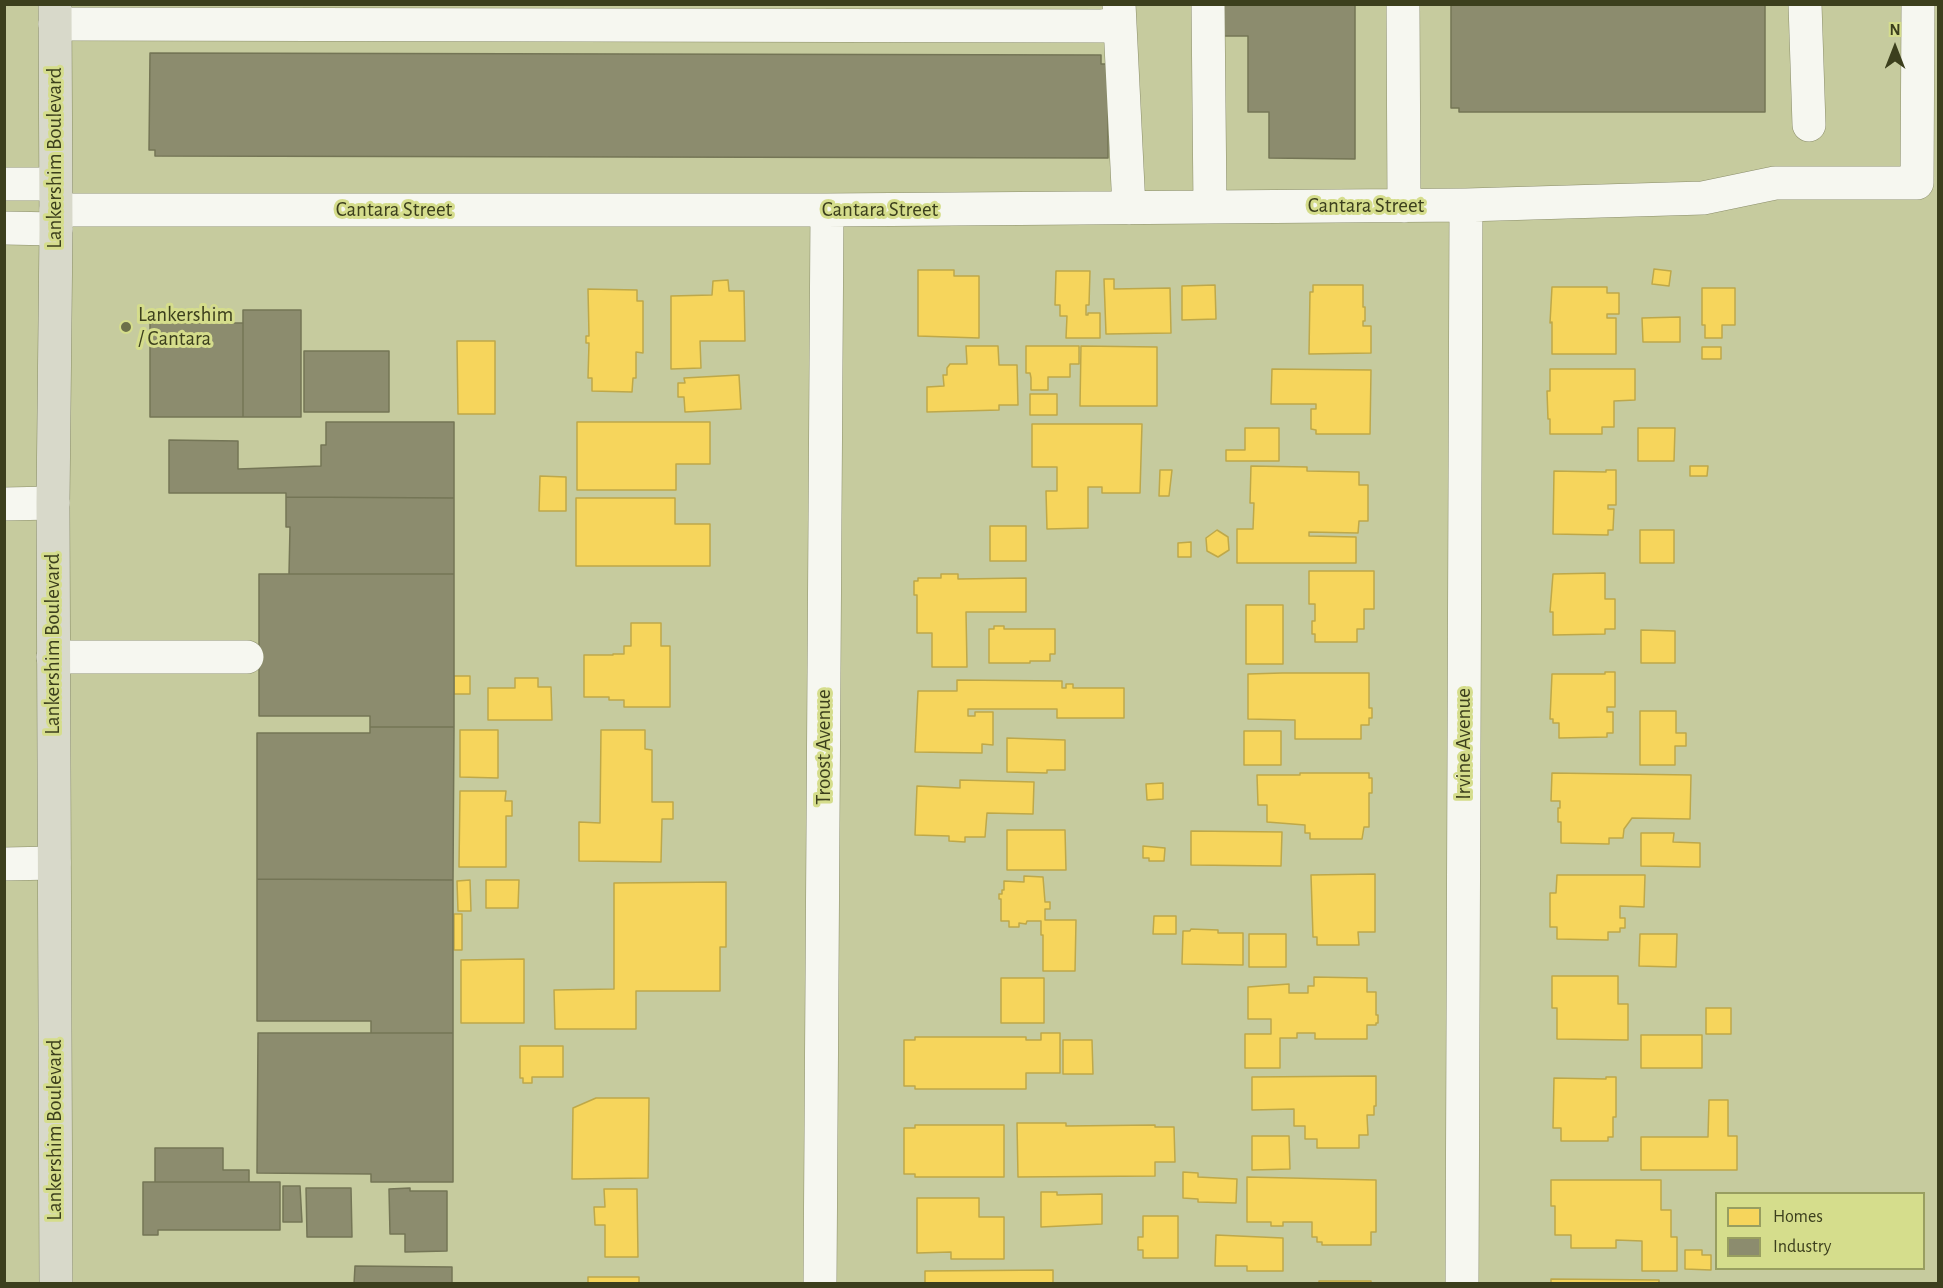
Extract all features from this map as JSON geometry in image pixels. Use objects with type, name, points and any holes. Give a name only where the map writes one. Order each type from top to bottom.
[{"type":"main road","name":"Lankershim Boulevard","points":[[55,14],[52,503],[56,1284]]},
{"type":"street","points":[[1208,4],[1210,207]]},
{"type":"street","points":[[1402,4],[1404,206]]},
{"type":"street","points":[[1805,4],[1809,125]]},
{"type":"street","points":[[1918,4],[1928,183]]},
{"type":"street","points":[[55,14],[1090,26],[1119,14],[1129,208]]},
{"type":"street","name":"Cantara Street","points":[[55,207],[827,210],[1404,206],[1703,198],[1775,183],[1928,183]]},
{"type":"street","points":[[4,184],[55,207]]},
{"type":"street","name":"Irvine Avenue","points":[[1462,1284],[1466,205]]},
{"type":"street","points":[[4,228],[55,207]]},
{"type":"street","name":"Troost Avenue","points":[[820,1284],[827,210]]},
{"type":"street","points":[[4,504],[52,503]]},
{"type":"street","points":[[53,657],[247,657]]},
{"type":"street","points":[[4,864],[54,863]]},
{"type":"building: Homes","points":[[1654,269],[1671,271],[1669,286],[1652,284]]},
{"type":"building: Homes","points":[[918,270],[954,270],[954,276],[979,276],[979,338],[918,336]]},
{"type":"building: Homes","points":[[1056,271],[1090,271],[1089,305],[1086,305],[1086,315],[1100,313],[1100,338],[1066,338],[1067,316],[1060,316],[1060,305],[1055,305]]},
{"type":"building: Homes","points":[[1104,279],[1114,279],[1114,289],[1170,288],[1171,333],[1106,334]]},
{"type":"building: Homes","points":[[728,280],[729,291],[744,291],[745,341],[700,341],[701,368],[671,369],[671,296],[712,295],[713,281]]},
{"type":"building: Homes","points":[[1215,285],[1216,319],[1182,320],[1182,286]]},
{"type":"building: Homes","points":[[1313,285],[1363,285],[1365,321],[1363,321],[1363,326],[1371,326],[1371,353],[1309,354],[1310,292],[1313,292]]},
{"type":"building: Homes","points":[[1552,287],[1607,287],[1607,293],[1619,293],[1619,314],[1607,314],[1607,318],[1616,318],[1616,354],[1552,354],[1552,322],[1550,323]]},
{"type":"building: Homes","points":[[1702,288],[1735,288],[1735,325],[1722,325],[1722,338],[1705,338],[1705,325],[1702,325]]},
{"type":"building: Homes","points":[[588,289],[637,290],[637,301],[643,301],[643,353],[636,352],[636,378],[633,378],[632,392],[592,391],[592,378],[588,378],[589,343],[586,343],[586,336],[589,336]]},
{"type":"building: Homes","points":[[1680,317],[1680,342],[1643,342],[1642,318]]},
{"type":"building: Homes","points":[[457,341],[495,341],[495,414],[458,414]]},
{"type":"building: Homes","points":[[966,346],[998,346],[999,365],[1017,365],[1018,405],[999,405],[999,410],[927,412],[927,387],[944,386],[943,375],[947,375],[947,368],[950,364],[967,364]]},
{"type":"building: Homes","points":[[1026,346],[1079,346],[1079,364],[1070,364],[1070,377],[1048,377],[1048,390],[1031,390],[1030,373],[1026,373]]},
{"type":"building: Homes","points":[[1081,346],[1157,347],[1157,406],[1080,406]]},
{"type":"building: Homes","points":[[1702,347],[1721,347],[1721,359],[1702,359]]},
{"type":"building: Homes","points":[[1272,369],[1371,370],[1370,434],[1316,434],[1316,430],[1311,429],[1311,409],[1316,409],[1316,404],[1271,404]]},
{"type":"building: Homes","points":[[1550,369],[1635,369],[1635,400],[1614,401],[1614,427],[1602,427],[1602,434],[1550,434],[1547,391],[1550,391]]},
{"type":"building: Homes","points":[[739,375],[741,409],[685,412],[684,397],[678,397],[678,383],[685,383],[684,378]]},
{"type":"building: Homes","points":[[1030,394],[1057,394],[1057,415],[1030,415]]},
{"type":"building: Homes","points":[[577,422],[710,422],[710,464],[676,464],[676,490],[577,490]]},
{"type":"building: Homes","points":[[1032,424],[1142,424],[1140,493],[1102,493],[1102,487],[1088,487],[1088,528],[1047,529],[1046,491],[1057,491],[1057,467],[1032,467]]},
{"type":"building: Homes","points":[[1245,428],[1279,428],[1279,461],[1226,461],[1226,450],[1245,450]]},
{"type":"building: Homes","points":[[1638,428],[1675,428],[1674,461],[1638,461]]},
{"type":"building: Homes","points":[[1251,466],[1307,467],[1307,471],[1359,472],[1359,485],[1368,485],[1368,521],[1359,521],[1358,533],[1309,532],[1309,536],[1356,537],[1356,563],[1237,563],[1237,529],[1253,529],[1254,503],[1250,503]]},
{"type":"building: Homes","points":[[1690,466],[1708,466],[1707,476],[1690,476]]},
{"type":"building: Homes","points":[[1160,470],[1172,470],[1169,496],[1159,496]]},
{"type":"building: Homes","points":[[1606,470],[1616,470],[1616,505],[1608,505],[1608,509],[1614,509],[1613,530],[1608,530],[1608,535],[1553,534],[1554,471],[1606,472]]},
{"type":"building: Homes","points":[[540,476],[566,477],[566,511],[539,511]]},
{"type":"building: Homes","points":[[576,498],[675,498],[675,524],[710,524],[710,566],[576,566]]},
{"type":"building: Homes","points":[[990,526],[1026,526],[1026,561],[990,561]]},
{"type":"building: Homes","points":[[1217,530],[1228,537],[1229,550],[1218,557],[1207,551],[1206,538]]},
{"type":"building: Homes","points":[[1640,530],[1674,530],[1674,563],[1640,563]]},
{"type":"building: Homes","points":[[1191,542],[1191,557],[1178,557],[1178,543]]},
{"type":"building: Homes","points":[[1309,571],[1374,571],[1374,609],[1364,609],[1364,629],[1357,629],[1357,642],[1315,642],[1315,634],[1312,634],[1312,621],[1315,621],[1315,604],[1309,604]]},
{"type":"building: Homes","points":[[1605,573],[1605,599],[1615,599],[1615,629],[1605,629],[1605,634],[1553,635],[1553,612],[1550,612],[1553,574]]},
{"type":"building: Homes","points":[[941,574],[958,574],[958,579],[1026,578],[1026,612],[966,612],[967,667],[932,667],[932,633],[917,633],[917,595],[914,595],[914,581],[918,581],[918,578],[941,578]]},
{"type":"building: Homes","points":[[1246,605],[1283,605],[1283,664],[1246,664]]},
{"type":"building: Homes","points":[[631,623],[661,623],[661,646],[670,646],[670,707],[624,707],[624,700],[609,700],[609,697],[584,697],[584,655],[624,654],[624,646],[631,646]]},
{"type":"building: Homes","points":[[994,626],[1004,626],[1004,629],[1055,629],[1055,654],[1050,654],[1050,661],[989,663],[989,629],[994,629]]},
{"type":"building: Homes","points":[[1641,630],[1675,631],[1675,663],[1641,663]]},
{"type":"building: Homes","points":[[1605,672],[1615,672],[1615,707],[1607,707],[1607,712],[1613,712],[1613,733],[1607,733],[1607,737],[1559,738],[1559,723],[1553,723],[1553,719],[1550,719],[1552,674],[1605,674]]},
{"type":"building: Homes","points":[[1369,673],[1369,708],[1372,708],[1372,718],[1369,718],[1369,725],[1361,725],[1361,739],[1295,739],[1295,720],[1248,719],[1248,674]]},
{"type":"building: Homes","points":[[454,676],[470,676],[470,694],[454,694]]},
{"type":"building: Homes","points":[[515,678],[538,678],[538,687],[551,687],[552,720],[488,720],[488,688],[515,688]]},
{"type":"building: Homes","points":[[957,680],[1062,681],[1062,688],[1066,688],[1066,684],[1073,684],[1073,688],[1124,688],[1124,718],[1057,718],[1057,709],[968,709],[968,716],[975,716],[975,712],[993,712],[993,745],[982,744],[982,753],[915,752],[918,691],[957,691]]},
{"type":"building: Homes","points":[[1640,711],[1676,711],[1676,733],[1686,733],[1686,746],[1675,746],[1675,765],[1640,765]]},
{"type":"building: Homes","points":[[460,730],[498,730],[498,778],[460,777]]},
{"type":"building: Homes","points":[[601,730],[645,730],[645,749],[652,750],[652,802],[673,802],[673,819],[662,819],[661,862],[579,861],[579,822],[600,823]]},
{"type":"building: Homes","points":[[1244,731],[1281,731],[1281,765],[1244,765]]},
{"type":"building: Homes","points":[[1007,738],[1065,740],[1065,770],[1047,770],[1047,773],[1007,772]]},
{"type":"building: Homes","points":[[1300,773],[1369,773],[1369,778],[1372,778],[1372,793],[1369,793],[1369,827],[1364,827],[1362,839],[1310,839],[1310,833],[1305,833],[1305,825],[1267,822],[1267,805],[1258,805],[1257,775],[1300,775]]},
{"type":"building: Homes","points":[[1552,773],[1691,775],[1690,819],[1632,818],[1624,829],[1623,838],[1609,838],[1609,844],[1561,843],[1561,822],[1558,822],[1560,801],[1551,801]]},
{"type":"building: Homes","points":[[960,780],[1034,782],[1033,814],[987,813],[985,837],[965,837],[965,842],[949,841],[949,836],[915,835],[917,786],[960,788]]},
{"type":"building: Homes","points":[[1163,783],[1163,799],[1147,800],[1146,784]]},
{"type":"building: Homes","points":[[460,791],[506,791],[505,801],[512,801],[512,816],[506,816],[506,867],[459,867]]},
{"type":"building: Homes","points":[[1007,830],[1065,830],[1066,870],[1007,870]]},
{"type":"building: Homes","points":[[1191,831],[1282,832],[1281,866],[1191,865]]},
{"type":"building: Homes","points":[[1641,833],[1674,833],[1673,842],[1700,843],[1700,867],[1641,866]]},
{"type":"building: Homes","points":[[1143,846],[1165,848],[1164,861],[1149,861],[1149,858],[1143,858]]},
{"type":"building: Homes","points":[[1375,874],[1375,932],[1358,932],[1359,945],[1317,945],[1317,937],[1313,937],[1311,875]]},
{"type":"building: Homes","points":[[1557,875],[1645,875],[1644,907],[1620,906],[1620,918],[1625,918],[1625,928],[1620,928],[1620,932],[1608,932],[1608,940],[1557,939],[1557,927],[1550,927],[1550,893],[1556,893]]},
{"type":"building: Homes","points":[[1024,876],[1043,877],[1045,902],[1050,902],[1050,909],[1045,909],[1045,920],[1076,920],[1075,971],[1043,971],[1041,921],[1027,921],[1026,924],[1019,923],[1019,927],[1009,927],[1009,921],[1001,921],[999,894],[1002,894],[1004,890],[1004,881],[1024,882]]},
{"type":"building: Homes","points":[[470,880],[471,911],[458,911],[457,881]]},
{"type":"building: Homes","points":[[486,880],[519,880],[518,908],[486,908]]},
{"type":"building: Homes","points":[[726,882],[726,947],[720,947],[720,991],[636,991],[636,1029],[555,1029],[554,990],[614,989],[614,883]]},
{"type":"building: Homes","points":[[454,914],[462,914],[462,950],[454,950]]},
{"type":"building: Homes","points":[[1154,916],[1176,916],[1176,934],[1153,934]]},
{"type":"building: Homes","points":[[1218,930],[1218,933],[1243,933],[1243,965],[1182,964],[1183,931]]},
{"type":"building: Homes","points":[[1249,934],[1286,934],[1286,967],[1249,967]]},
{"type":"building: Homes","points":[[1640,934],[1677,934],[1676,967],[1639,966]]},
{"type":"building: Homes","points":[[524,959],[524,1023],[461,1023],[461,960]]},
{"type":"building: Homes","points":[[1552,976],[1618,976],[1618,1004],[1628,1004],[1628,1040],[1557,1039],[1557,1008],[1552,1008]]},
{"type":"building: Homes","points":[[1314,977],[1367,978],[1367,992],[1376,992],[1378,1023],[1367,1025],[1367,1039],[1315,1039],[1315,1033],[1297,1033],[1297,1038],[1280,1038],[1280,1068],[1245,1068],[1245,1034],[1271,1034],[1271,1019],[1248,1019],[1248,987],[1289,984],[1289,993],[1308,993],[1308,986],[1314,986]]},
{"type":"building: Homes","points":[[1001,978],[1044,978],[1044,1023],[1001,1023]]},
{"type":"building: Homes","points":[[1706,1008],[1731,1008],[1731,1034],[1706,1034]]},
{"type":"building: Homes","points":[[1041,1033],[1060,1033],[1060,1073],[1026,1073],[1026,1089],[915,1089],[915,1086],[904,1086],[904,1040],[915,1040],[915,1037],[1026,1037],[1026,1040],[1041,1040]]},
{"type":"building: Homes","points":[[1641,1035],[1702,1035],[1702,1068],[1641,1068]]},
{"type":"building: Homes","points":[[1063,1040],[1092,1040],[1093,1074],[1063,1074]]},
{"type":"building: Homes","points":[[520,1046],[563,1046],[563,1077],[532,1077],[532,1083],[523,1083],[523,1078],[520,1078]]},
{"type":"building: Homes","points":[[1376,1076],[1374,1115],[1367,1115],[1368,1135],[1359,1135],[1359,1148],[1317,1148],[1317,1139],[1305,1139],[1305,1126],[1294,1126],[1294,1109],[1252,1110],[1252,1077]]},
{"type":"building: Homes","points":[[1606,1077],[1616,1077],[1616,1117],[1613,1117],[1613,1137],[1608,1137],[1608,1141],[1561,1141],[1561,1128],[1553,1128],[1554,1078],[1606,1079]]},
{"type":"building: Homes","points":[[596,1098],[649,1098],[648,1178],[572,1179],[573,1108]]},
{"type":"building: Homes","points":[[1709,1100],[1728,1100],[1728,1136],[1737,1136],[1737,1170],[1641,1170],[1641,1137],[1708,1137]]},
{"type":"building: Homes","points":[[1017,1123],[1174,1127],[1175,1162],[1155,1162],[1155,1176],[1018,1177]]},
{"type":"building: Homes","points":[[915,1125],[1004,1125],[1004,1177],[915,1177],[915,1174],[904,1174],[904,1128],[915,1128]]},
{"type":"building: Homes","points":[[1252,1136],[1289,1136],[1290,1169],[1252,1170]]},
{"type":"building: Homes","points":[[1183,1172],[1198,1173],[1198,1177],[1237,1179],[1236,1203],[1198,1202],[1198,1199],[1183,1198]]},
{"type":"building: Homes","points":[[1247,1177],[1376,1180],[1376,1232],[1371,1232],[1371,1245],[1322,1245],[1322,1242],[1317,1242],[1317,1237],[1312,1237],[1312,1222],[1283,1222],[1283,1226],[1271,1226],[1271,1222],[1247,1222]]},
{"type":"building: Homes","points":[[1551,1180],[1661,1180],[1661,1210],[1671,1210],[1671,1237],[1677,1237],[1677,1271],[1642,1271],[1642,1241],[1616,1240],[1616,1248],[1571,1248],[1571,1235],[1555,1235],[1555,1206],[1551,1206]]},
{"type":"building: Homes","points":[[604,1189],[637,1189],[638,1257],[605,1257],[605,1225],[595,1225],[594,1207],[605,1207]]},
{"type":"building: Homes","points":[[1041,1192],[1057,1192],[1057,1195],[1102,1194],[1102,1224],[1041,1227]]},
{"type":"building: Homes","points":[[917,1198],[979,1198],[979,1217],[1004,1217],[1004,1259],[951,1259],[951,1252],[917,1253]]},
{"type":"building: Homes","points":[[1143,1216],[1178,1216],[1178,1258],[1143,1258],[1143,1250],[1138,1250],[1138,1237],[1143,1237]]},
{"type":"building: Homes","points":[[1216,1235],[1283,1238],[1283,1271],[1247,1271],[1247,1266],[1215,1266]]},
{"type":"building: Homes","points":[[1685,1250],[1702,1250],[1702,1255],[1711,1255],[1711,1270],[1685,1269]]},
{"type":"building: Homes","points":[[1053,1270],[1053,1284],[925,1284],[925,1271]]},
{"type":"building: Homes","points":[[588,1277],[639,1277],[639,1284],[588,1284]]},
{"type":"building: Homes","points":[[1551,1279],[1659,1280],[1659,1284],[1551,1284]]},
{"type":"building: Homes","points":[[1319,1281],[1371,1281],[1371,1284],[1319,1284]]},
{"type":"building: Industry","points":[[1223,4],[1355,4],[1355,159],[1269,158],[1269,112],[1248,112],[1248,36],[1223,36]]},
{"type":"building: Industry","points":[[1451,4],[1765,4],[1765,112],[1459,112],[1459,108],[1451,108]]},
{"type":"building: Industry","points":[[150,53],[1101,55],[1101,64],[1108,64],[1108,158],[155,156],[155,150],[149,150]]},
{"type":"building: Industry","points":[[243,310],[301,310],[301,417],[243,417]]},
{"type":"building: Industry","points":[[150,323],[243,323],[243,417],[150,417]]},
{"type":"building: Industry","points":[[304,351],[389,351],[389,412],[304,412]]},
{"type":"building: Industry","points":[[326,422],[454,422],[454,498],[286,497],[286,493],[169,493],[169,440],[238,441],[238,469],[321,466],[321,445],[326,445]]},
{"type":"building: Industry","points":[[286,497],[454,498],[454,574],[289,574],[290,527],[286,527]]},
{"type":"building: Industry","points":[[259,574],[454,574],[454,727],[370,727],[370,716],[259,716]]},
{"type":"building: Industry","points":[[370,727],[454,727],[453,880],[257,879],[257,733],[370,733]]},
{"type":"building: Industry","points":[[257,879],[453,880],[453,1033],[371,1033],[371,1021],[257,1021]]},
{"type":"building: Industry","points":[[258,1033],[453,1033],[453,1182],[371,1182],[371,1174],[257,1173]]},
{"type":"building: Industry","points":[[155,1148],[223,1148],[223,1170],[249,1170],[249,1182],[155,1182]]},
{"type":"building: Industry","points":[[143,1182],[280,1182],[280,1230],[158,1230],[158,1235],[143,1235]]},
{"type":"building: Industry","points":[[283,1186],[300,1186],[302,1222],[283,1222]]},
{"type":"building: Industry","points":[[306,1188],[351,1188],[352,1237],[307,1237]]},
{"type":"building: Industry","points":[[410,1188],[410,1191],[447,1191],[447,1251],[405,1252],[405,1234],[390,1234],[389,1189]]},
{"type":"building: Industry","points":[[355,1266],[452,1267],[452,1284],[354,1284]]},
{"type":"place","name":"Lankershim / Cantara","points":[[126,327]]}]
